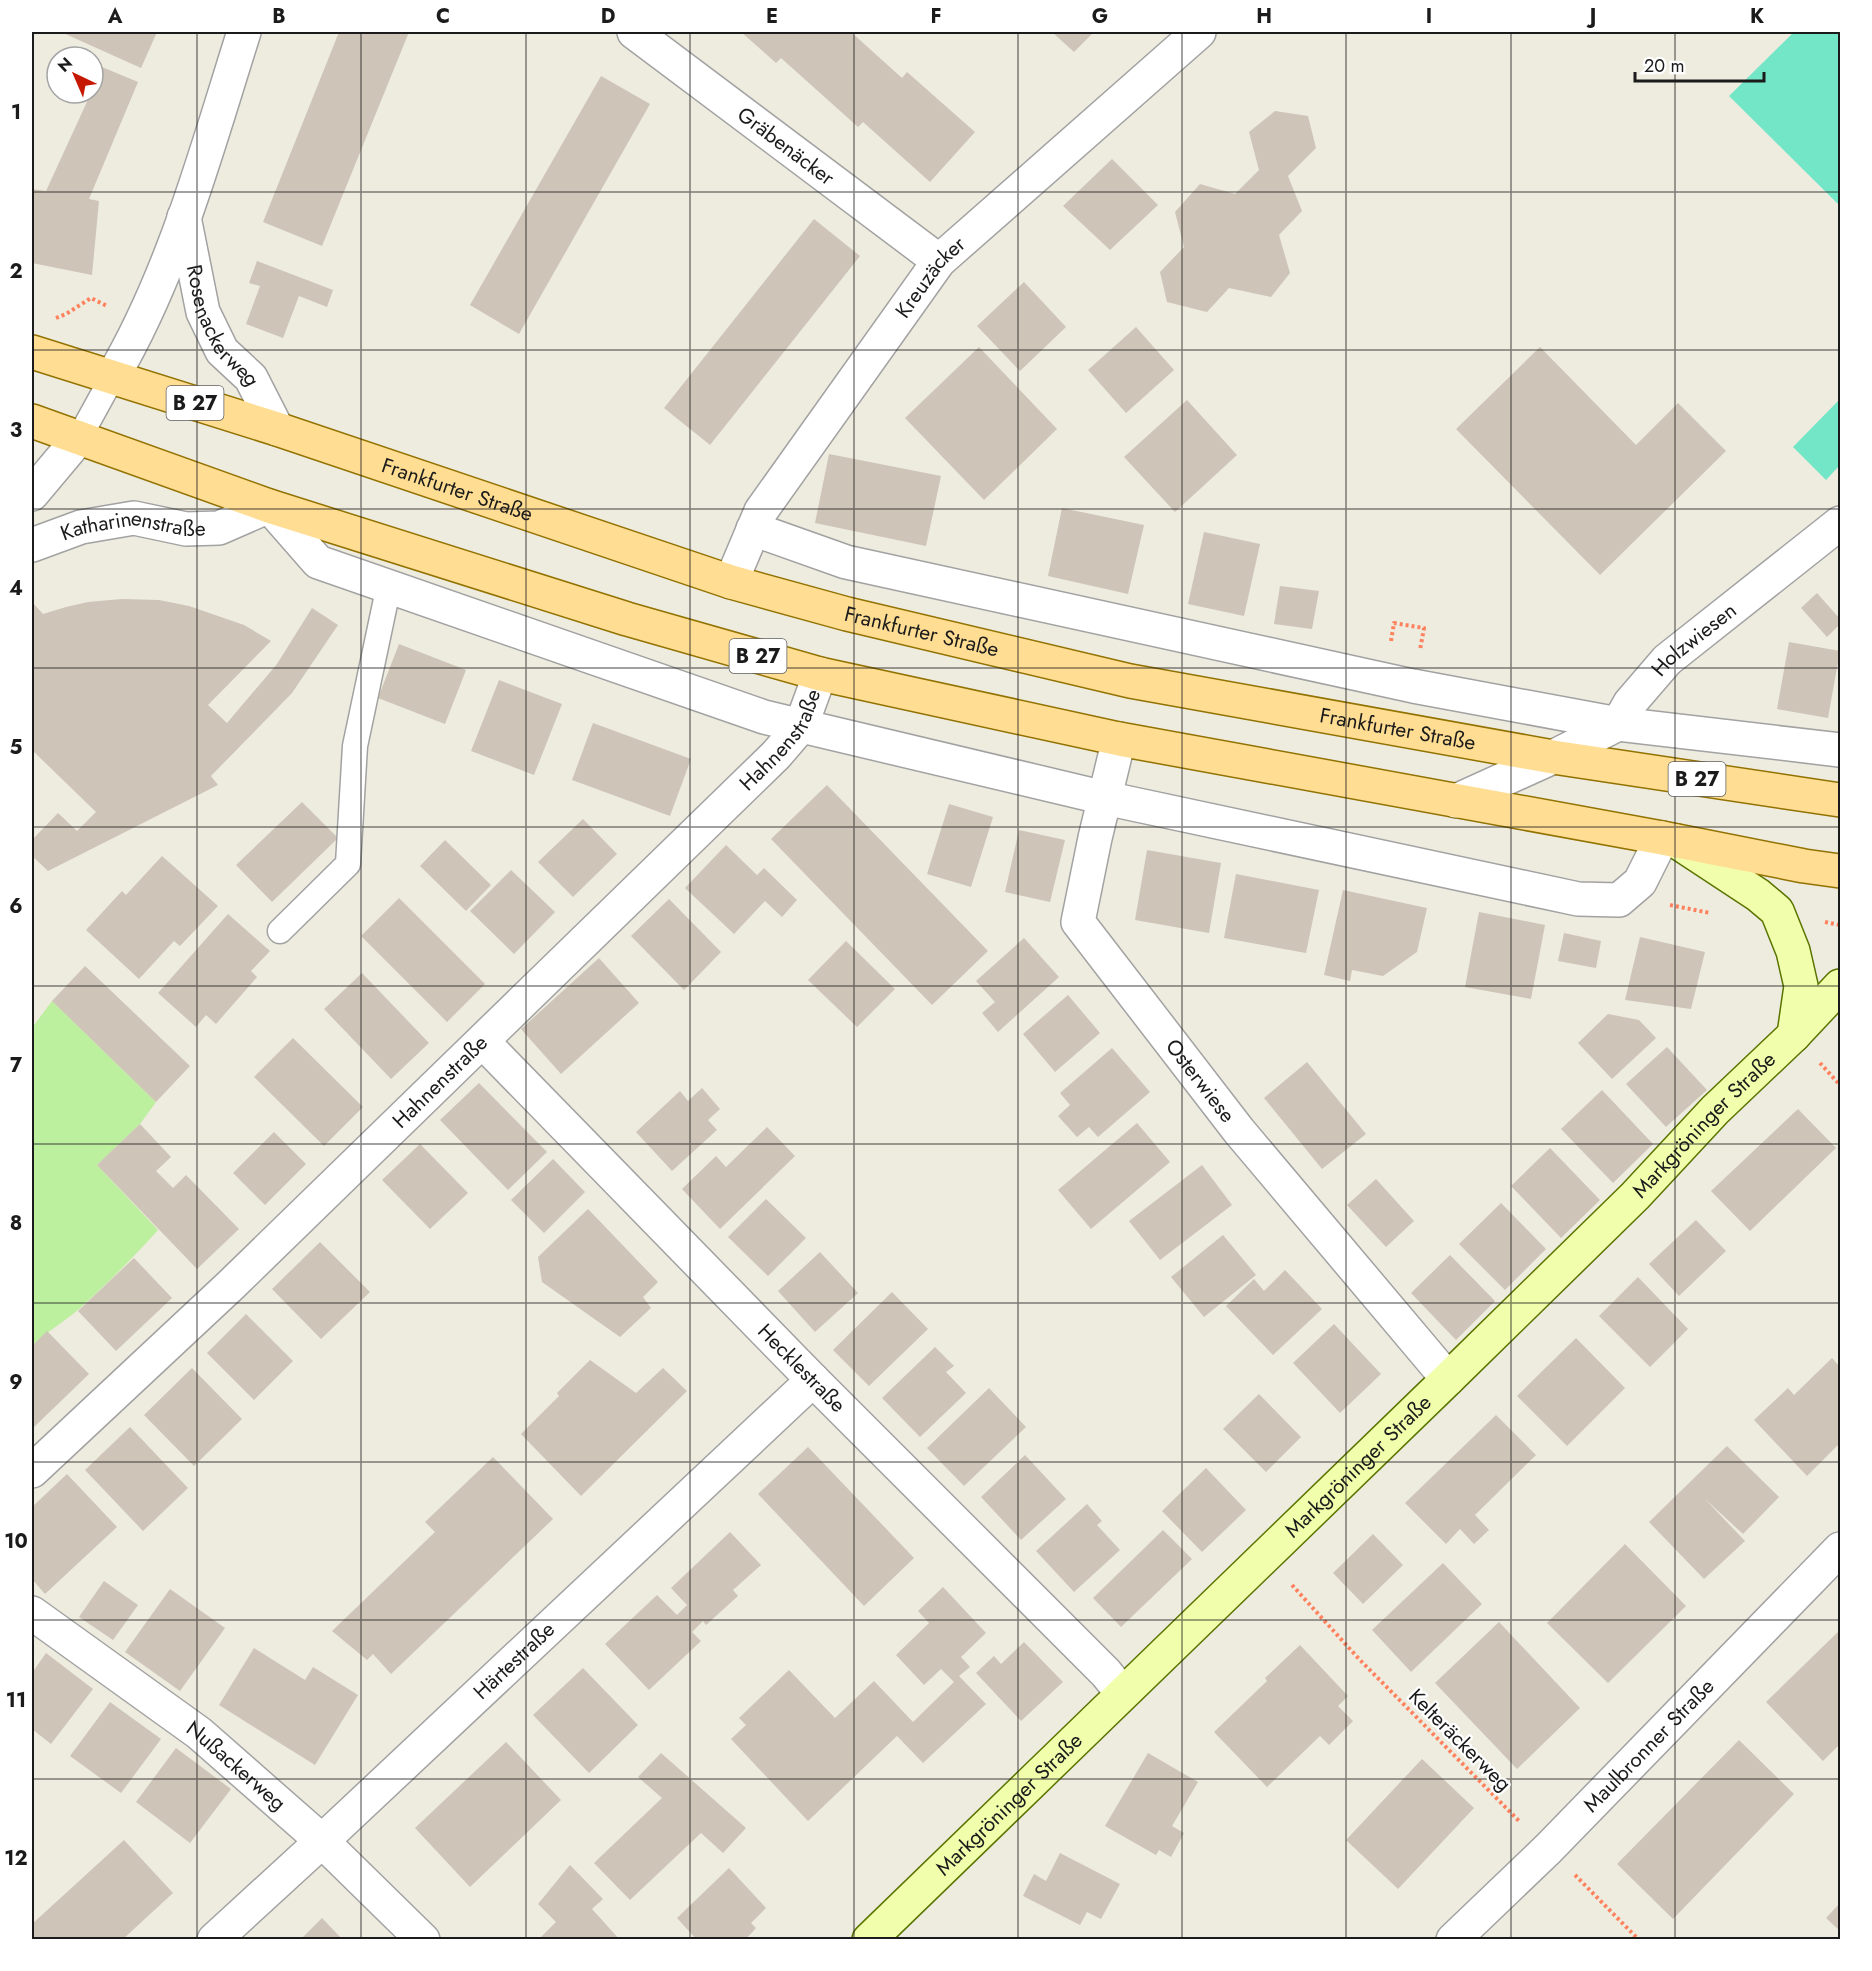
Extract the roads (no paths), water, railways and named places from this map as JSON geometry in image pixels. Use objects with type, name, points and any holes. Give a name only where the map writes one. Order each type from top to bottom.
[{"type":"main road","name":"Frankfurter Straße","points":[[32,352],[277,429],[731,582],[847,614],[1130,681],[1553,757],[1840,800]]},
{"type":"main road","name":"B 27","points":[[32,421],[269,506],[627,620],[820,674],[1119,739],[1840,871]]},
{"type":"main road","points":[[1669,839],[1758,896],[1776,911],[1793,951],[1801,986],[1794,1035]]},
{"type":"main road","name":"Markgröninger Straße","points":[[869,1940],[1635,1196],[1715,1110],[1794,1035],[1840,986]]},
{"type":"street","name":"Rosenackerweg","points":[[113,376],[142,322],[184,217],[243,32]]},
{"type":"street","name":"Gräbenäcker","points":[[634,32],[939,261]]},
{"type":"street","name":"Kreuzäcker","points":[[731,582],[761,511],[939,261],[1199,32]]},
{"type":"street","name":"Rosenackerweg","points":[[184,217],[203,312],[222,351],[251,378],[277,429]]},
{"type":"street","points":[[32,494],[79,438]]},
{"type":"street","points":[[269,506],[318,562],[764,717],[801,726],[1106,798],[1578,899],[1618,900],[1640,882],[1669,839]]},
{"type":"street","name":"Katharinenstraße","points":[[32,545],[81,527],[134,518],[186,529],[219,528],[269,506]]},
{"type":"street","name":"Holzwiesen","points":[[1618,724],[1630,703],[1667,660],[1840,523]]},
{"type":"street","points":[[753,529],[846,562],[1413,686],[1618,724],[1840,750]]},
{"type":"street","name":"Hahnenstraße","points":[[32,1471],[231,1285],[776,755],[801,726],[820,674]]},
{"type":"street","points":[[1456,801],[1553,757],[1618,724]]},
{"type":"street","name":"Osterwiese","points":[[1119,739],[1078,922],[1239,1131],[1448,1379]]},
{"type":"street","name":"Hecklestraße","points":[[483,1042],[813,1380],[1106,1673],[1122,1693]]},
{"type":"street","name":"Härtestraße","points":[[214,1940],[813,1380]]},
{"type":"street","name":"Maulbronner Straße","points":[[1453,1940],[1548,1849],[1840,1549]]},
{"type":"street","name":"Nußackerweg","points":[[32,1613],[199,1733],[322,1841],[423,1940]]},
{"type":"lane","points":[[79,438],[113,376]]},
{"type":"lane","points":[[280,931],[348,864],[355,746],[389,585]]}]
